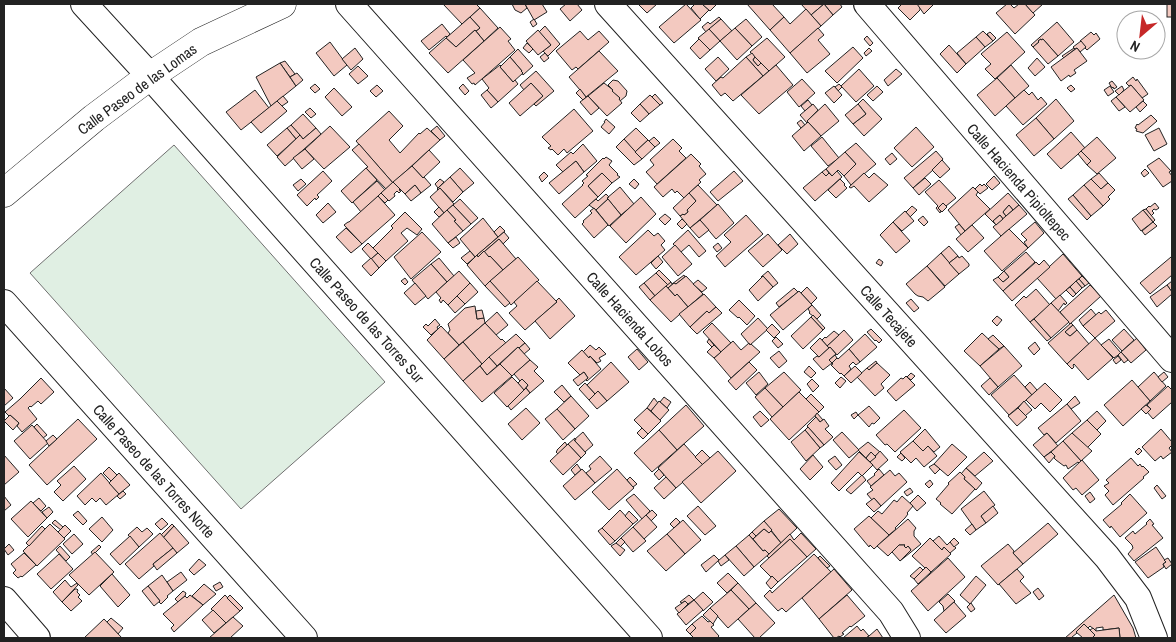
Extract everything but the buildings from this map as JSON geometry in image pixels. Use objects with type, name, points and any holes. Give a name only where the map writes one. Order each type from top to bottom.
[{"type":"main road","name":"Calle Paseo de las Lomas","points":[[4,192],[94,118],[150,76],[202,42],[282,4]]},
{"type":"street","name":"Calle Paseo de las Torres Sur","points":[[84,4],[649,638]]},
{"type":"street","name":"Calle Hacienda Lobos","points":[[349,4],[891,612],[907,638]]},
{"type":"street","name":"Calle Tecajete","points":[[608,4],[1107,557],[1138,598],[1154,638]]},
{"type":"street","name":"Calle Hacienda Pipioltepec","points":[[867,4],[1172,359]]},
{"type":"street","name":"Calle Paseo de las Torres Norte","points":[[4,303],[304,638]]},
{"type":"street","points":[[4,600],[37,638]]},
{"type":"green space","points":[[174,145],[385,382],[241,509],[30,273]]}]
